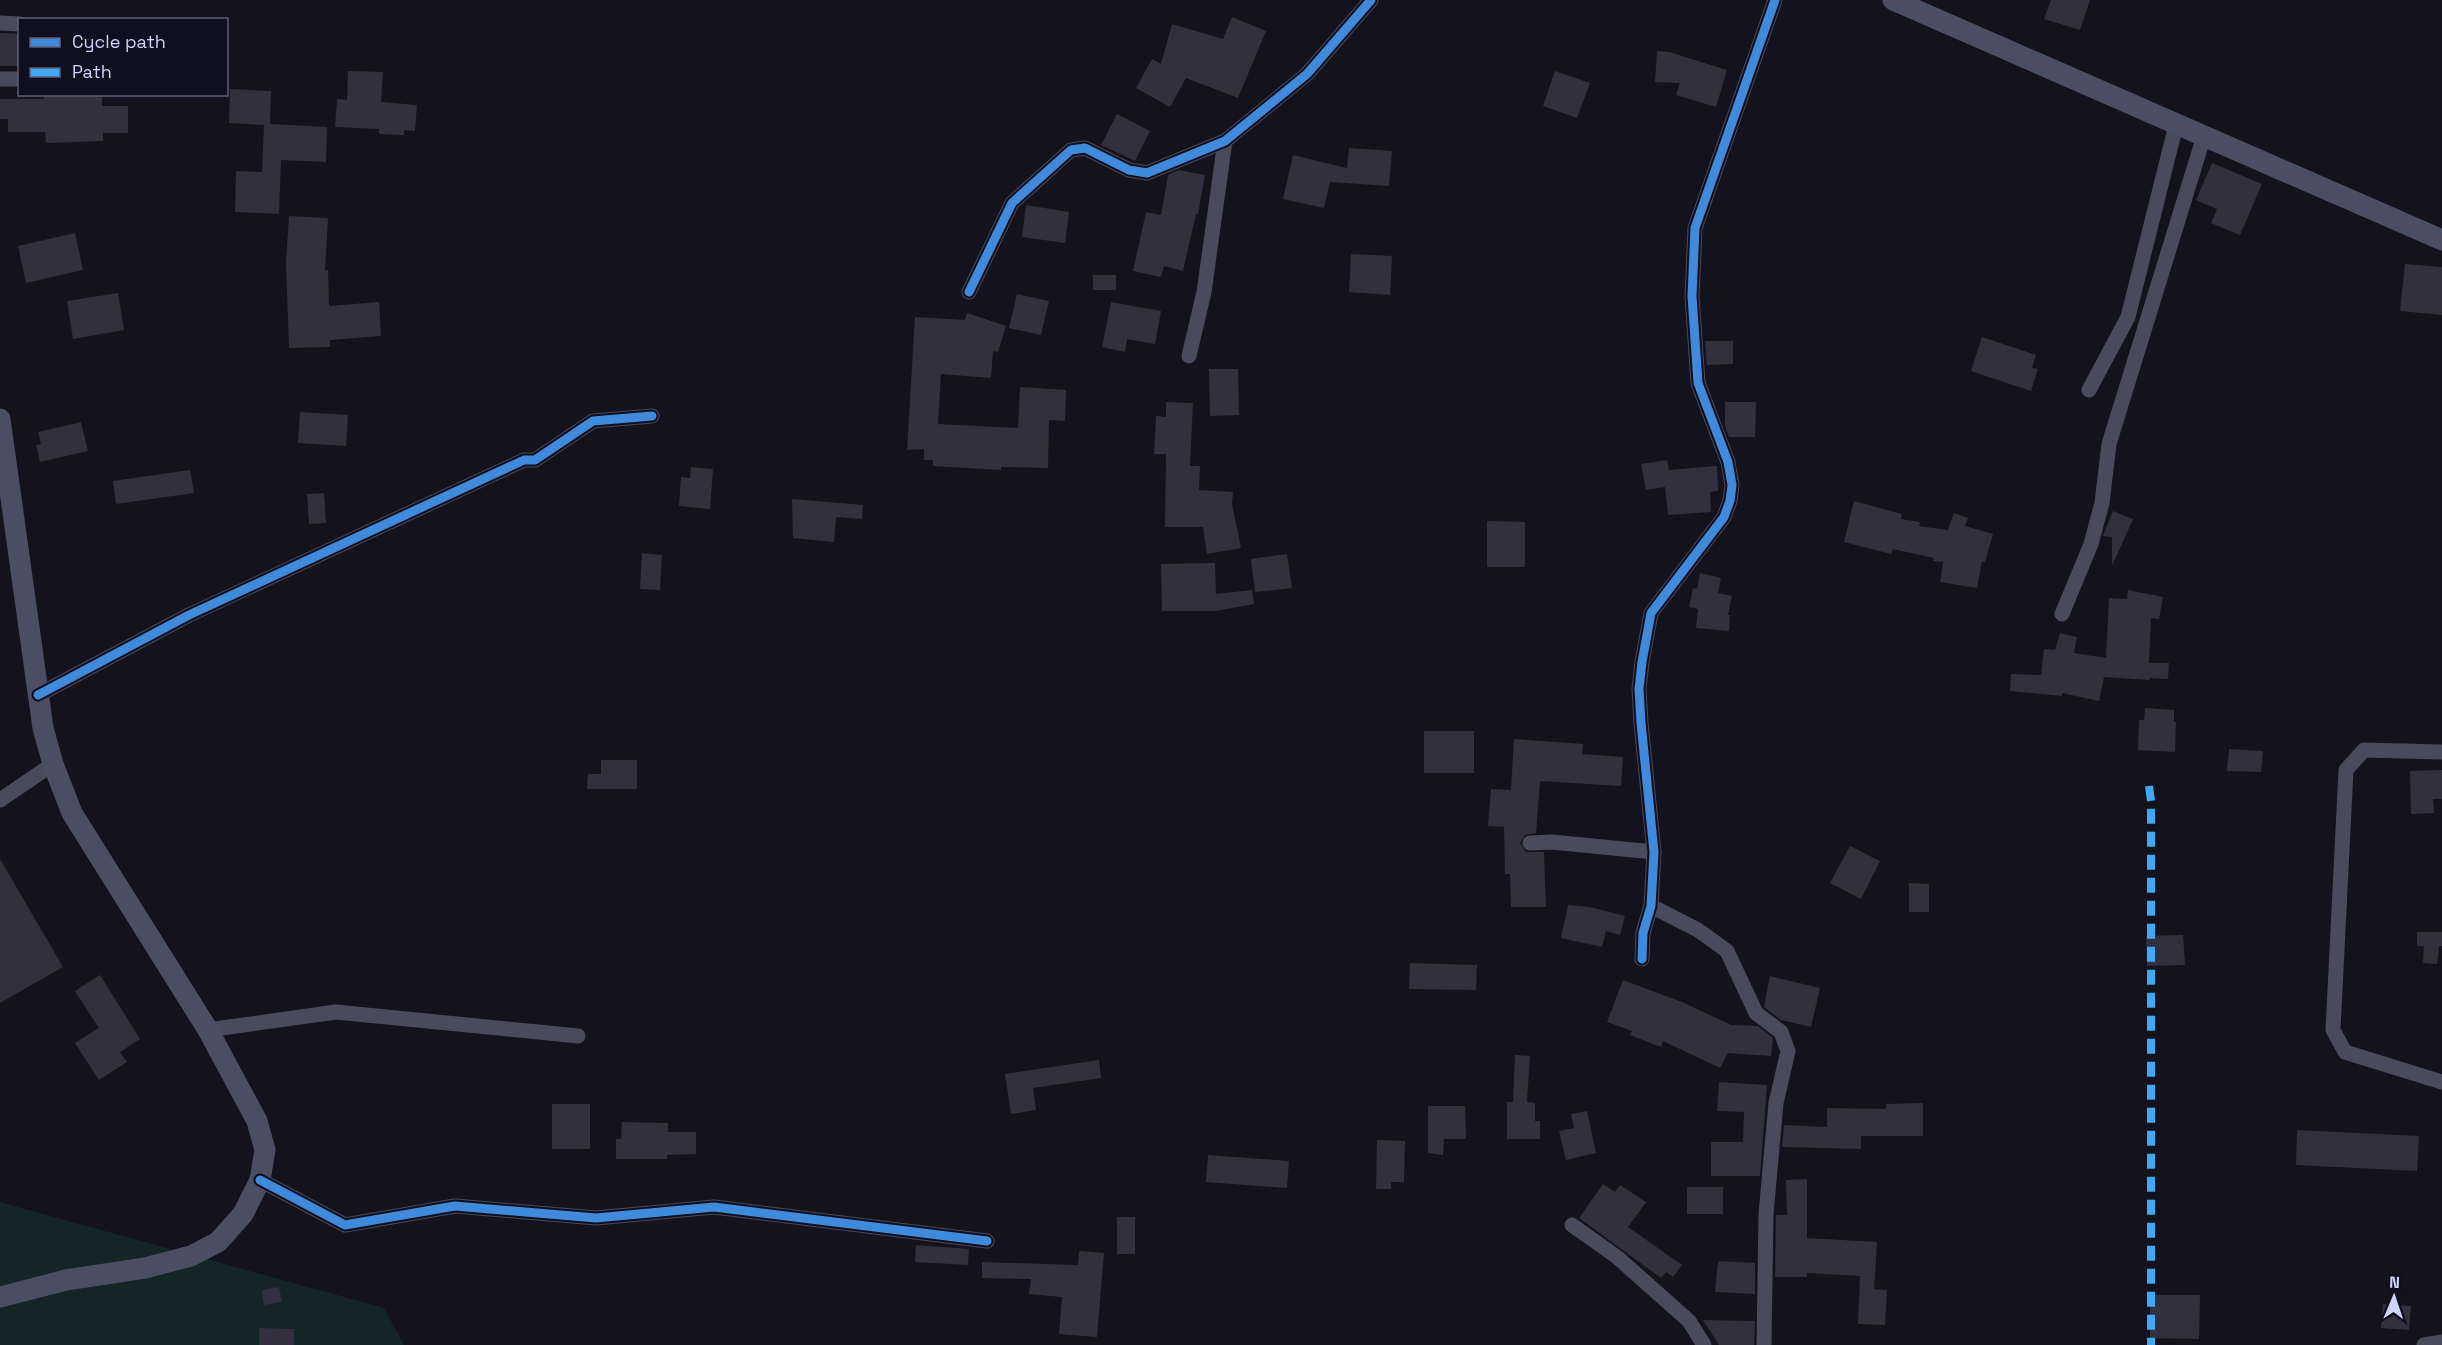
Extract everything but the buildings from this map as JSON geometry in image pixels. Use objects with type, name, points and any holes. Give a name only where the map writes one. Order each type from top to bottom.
[{"type":"main road","points":[[1893,0],[2442,240]]},
{"type":"main road","points":[[0,419],[43,728],[53,764],[72,813],[208,1030],[257,1121],[265,1150],[260,1180],[243,1214],[218,1242],[192,1256],[145,1268],[66,1280],[1,1294]]},
{"type":"street","points":[[969,292],[1011,203],[1071,150],[1085,148],[1130,170],[1147,173],[1225,141],[1307,74],[1371,0]]},
{"type":"street","points":[[1642,959],[1643,933],[1651,906],[1654,852],[1639,689],[1651,613],[1724,517],[1730,501],[1732,485],[1725,454],[1698,383],[1692,296],[1695,228],[1775,0]]},
{"type":"street","points":[[0,23],[18,24]]},
{"type":"street","points":[[0,79],[18,79]]},
{"type":"street","points":[[2089,390],[2128,316],[2176,124]]},
{"type":"street","points":[[2062,614],[2091,544],[2102,503],[2109,444],[2204,136]]},
{"type":"street","points":[[1189,356],[1204,292],[1225,141]]},
{"type":"street","points":[[38,695],[189,615],[524,460],[536,460],[593,421],[652,416]]},
{"type":"street","points":[[2442,752],[2364,750],[2346,770],[2333,1030],[2345,1052],[2442,1082]]},
{"type":"street","points":[[0,800],[53,764]]},
{"type":"street","points":[[1530,843],[1552,842],[1654,852]]},
{"type":"street","points":[[1651,906],[1698,930],[1726,951],[1756,1013],[1781,1032],[1788,1051],[1776,1103],[1766,1214],[1764,1345]]},
{"type":"street","points":[[208,1030],[336,1012],[578,1036]]},
{"type":"street","points":[[260,1180],[345,1225],[455,1206],[596,1218],[714,1207],[987,1241]]},
{"type":"street","points":[[1572,1225],[1617,1257],[1689,1321],[1704,1345]]},
{"type":"street","points":[[2424,1345],[2442,1342]]},
{"type":"shaded area","points":[[0,1202],[384,1308],[404,1345],[0,1345]]},
{"type":"marked path","points":[[2149,786],[2151,801],[2151,1345]]},
{"type":"cycle path","points":[[969,292],[1012,203],[1071,150],[1085,148],[1129,170],[1147,173],[1225,141],[1307,74],[1371,0]]},
{"type":"cycle path","points":[[1642,959],[1643,933],[1651,906],[1654,852],[1639,689],[1651,613],[1724,517],[1730,501],[1732,485],[1728,462],[1698,383],[1692,296],[1695,228],[1775,0]]},
{"type":"cycle path","points":[[38,695],[189,615],[524,460],[535,460],[593,421],[652,416]]},
{"type":"cycle path","points":[[260,1180],[345,1225],[455,1206],[596,1218],[714,1207],[987,1241]]}]
